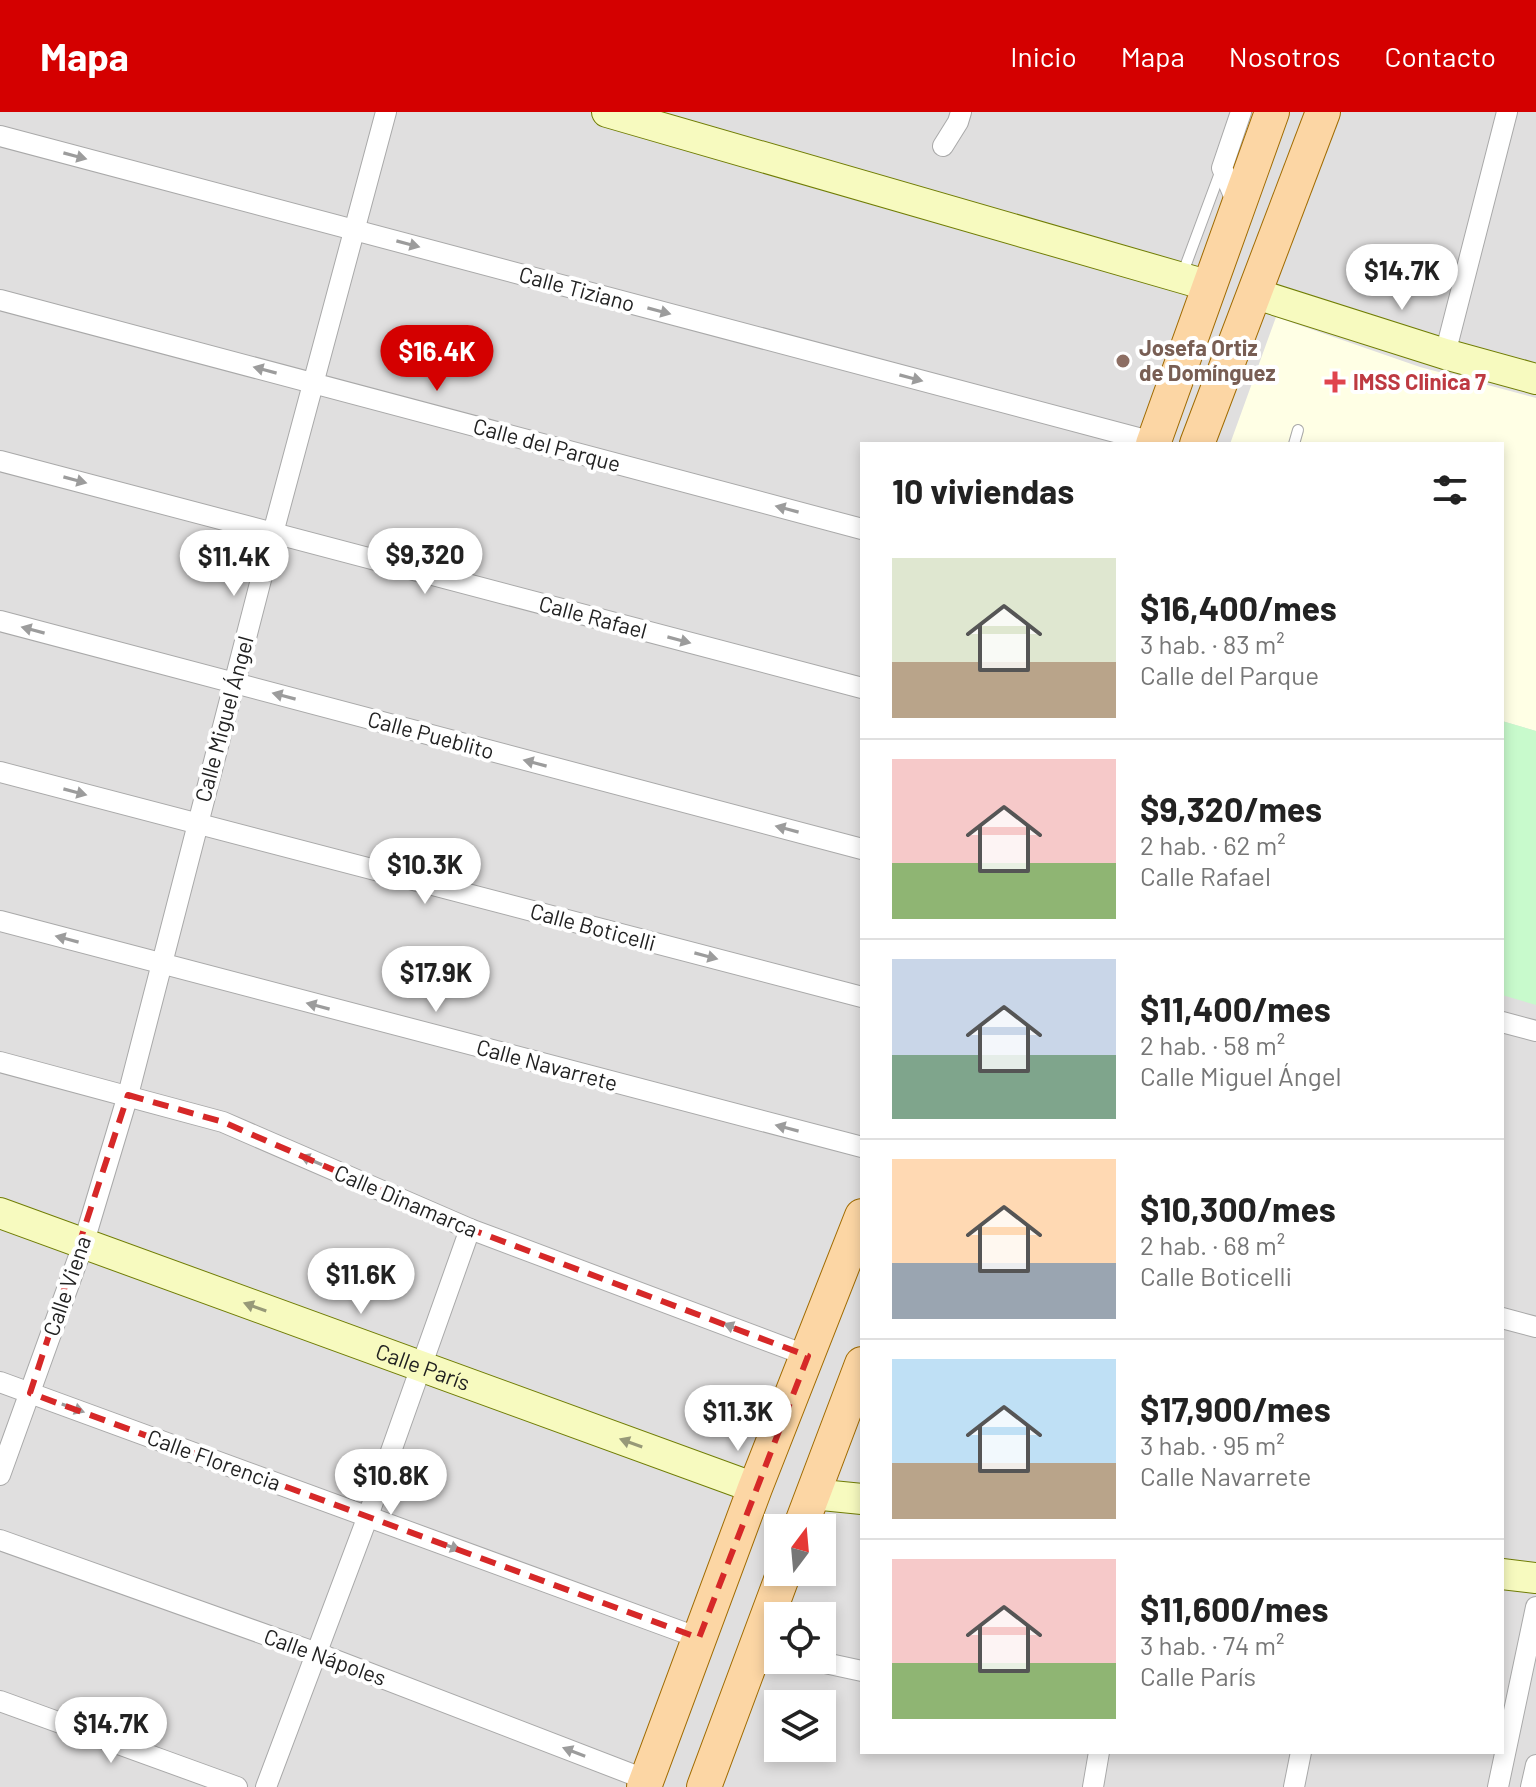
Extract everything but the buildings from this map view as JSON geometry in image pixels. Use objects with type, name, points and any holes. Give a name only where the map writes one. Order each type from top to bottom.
[{"type":"main road","points":[[1153,442],[1196,281],[1238,205],[1272,112]]},
{"type":"main road","points":[[1198,442],[1323,112]]},
{"type":"main road","points":[[646,1784],[755,1488],[860,1221]]},
{"type":"main road","points":[[805,1514],[860,1369]]},
{"type":"main road","points":[[704,1787],[764,1657]]},
{"type":"street","name":"Calle Miguel Ángel","points":[[128,1095],[273,533],[386,112]]},
{"type":"street","points":[[607,112],[1196,281]]},
{"type":"street","points":[[943,146],[961,112]]},
{"type":"street","points":[[1238,205],[1222,168],[1241,112]]},
{"type":"street","points":[[1445,354],[1507,112]]},
{"type":"street","name":"Calle Tiziano","points":[[0,136],[1149,442]]},
{"type":"street","points":[[1253,293],[1445,354],[1536,379]]},
{"type":"street","name":"Calle del Parque","points":[[0,300],[860,528]]},
{"type":"street","name":"Calle Rafael","points":[[0,461],[860,687]]},
{"type":"street","name":"Calle Pueblito","points":[[0,621],[860,848]]},
{"type":"street","name":"Calle Boticelli","points":[[0,772],[860,996]]},
{"type":"street","name":"Calle Navarrete","points":[[0,921],[860,1146]]},
{"type":"street","points":[[1504,1023],[1536,1031]]},
{"type":"street","name":"Calle Dinamarca","points":[[0,1062],[223,1122],[470,1229],[808,1356]]},
{"type":"street","name":"Calle Viena","points":[[0,1475],[83,1245],[128,1095]]},
{"type":"street","name":"Calle París","points":[[0,1213],[755,1488]]},
{"type":"street","points":[[266,1787],[368,1516],[470,1229]]},
{"type":"street","points":[[1504,1319],[1536,1327]]},
{"type":"street","name":"Calle Florencia","points":[[0,1382],[699,1638]]},
{"type":"street","points":[[812,1494],[860,1499]]},
{"type":"street","name":"Calle Nápoles","points":[[0,1540],[317,1653],[646,1784]]},
{"type":"street","points":[[1504,1574],[1536,1578]]},
{"type":"street","points":[[1498,1787],[1536,1607]]},
{"type":"street","points":[[836,1665],[860,1671]]},
{"type":"street","points":[[0,1701],[237,1787]]},
{"type":"street","points":[[1093,1787],[1099,1754]]},
{"type":"street","points":[[1294,1787],[1301,1754]]},
{"type":"street","points":[[1531,1787],[1536,1765]]},
{"type":"lane","points":[[1196,281],[1222,168]]},
{"type":"lane","points":[[1295,442],[1298,430]]},
{"type":"highlighted area","points":[[128,1095],[223,1122],[470,1229],[808,1356],[699,1638],[30,1393]]},
{"type":"shaded area","points":[[0,112],[1536,112],[1536,1787],[0,1787]]},
{"type":"shaded area","points":[[1276,317],[1420,367],[1536,398],[1536,731],[1504,722],[1504,442],[1231,442]]},
{"type":"green space","points":[[1504,722],[1536,731],[1536,1005],[1504,996]]},
{"type":"place","name":"Josefa Ortiz de Domínguez","points":[[1123,361]]},
{"type":"place","name":"IMSS Clinica 7","points":[[1335,382]]}]
